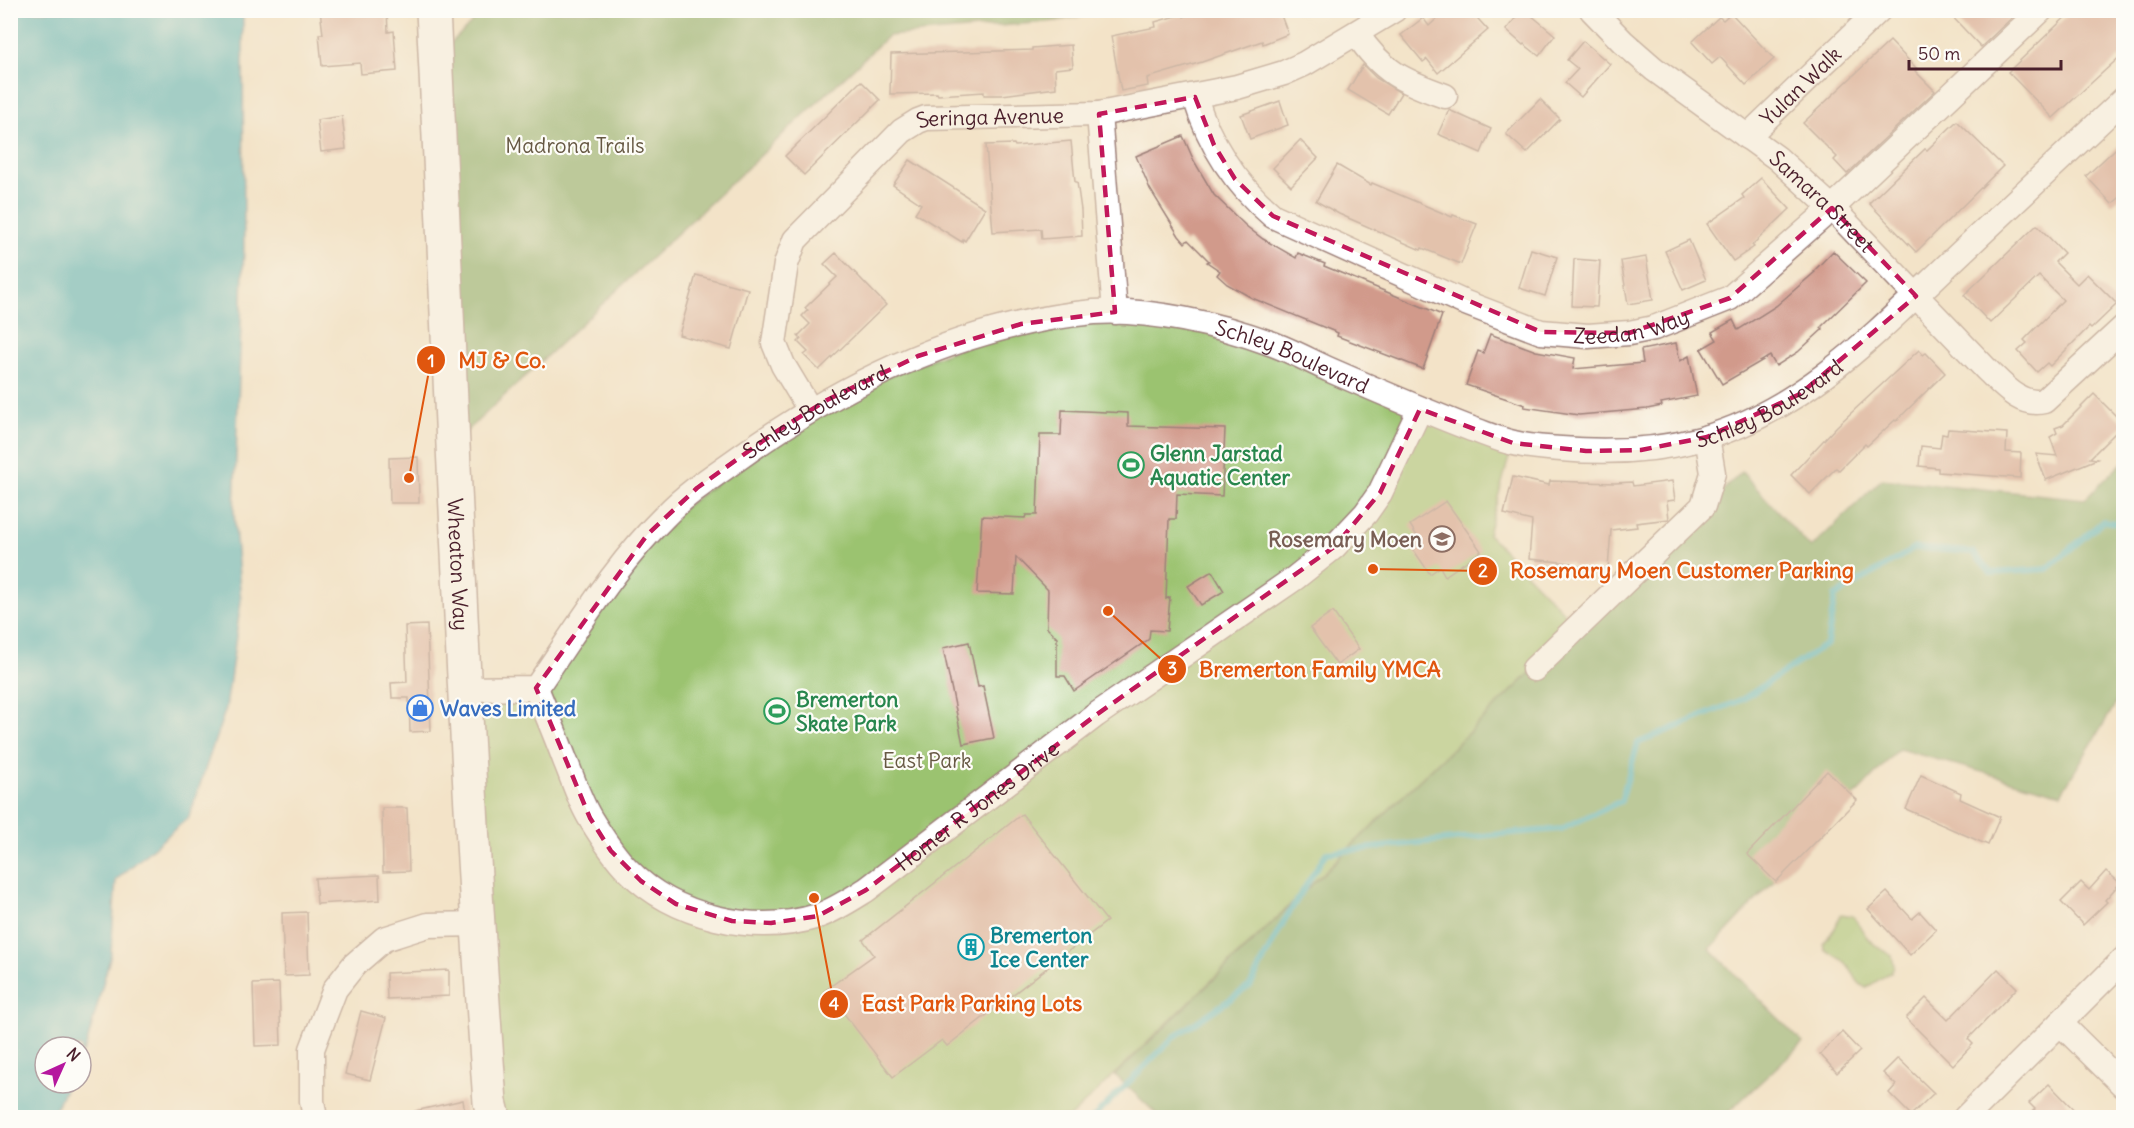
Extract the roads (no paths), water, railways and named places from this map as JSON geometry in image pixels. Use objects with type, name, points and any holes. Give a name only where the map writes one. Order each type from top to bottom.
[{"type":"main road","name":"Wheaton Way","points":[[433,10],[464,689],[489,1080],[494,1118]]},
{"type":"street","name":"Seringa Avenue","points":[[810,410],[783,365],[774,343],[786,264],[795,240],[902,131],[926,118],[1099,114],[1195,97],[1284,73],[1357,34],[1394,10]]},
{"type":"street","name":"Samara Street","points":[[1592,10],[1623,42],[1654,69],[1777,158],[1832,208],[2007,389],[2025,402],[2044,401],[2124,327]]},
{"type":"street","name":"Yulan Walk","points":[[1747,137],[1879,10]]},
{"type":"street","name":"Zeedan Way","points":[[1195,97],[1214,146],[1235,179],[1253,200],[1273,216],[1455,298],[1541,332],[1588,336],[1629,333],[1671,322],[1730,298],[1832,208],[2041,10]]},
{"type":"street","points":[[1357,34],[1381,66],[1409,83],[1445,96]]},
{"type":"street","name":"Schley Boulevard","points":[[536,688],[626,560],[670,511],[715,475],[810,410],[918,356],[977,335],[1062,317],[1115,312],[1194,322],[1271,343],[1420,410],[1513,443],[1586,451],[1641,450],[1669,446],[1707,437],[1772,410],[1800,394],[1827,374],[1916,296],[2124,99]]},
{"type":"street","points":[[1099,114],[1115,312]]},
{"type":"street","name":"Homer R Jones Drive","points":[[536,688],[590,818],[611,851],[641,881],[676,904],[695,912],[732,921],[771,923],[818,916],[866,890],[1096,715],[1295,578],[1334,547],[1366,513],[1380,493],[1420,410]]},
{"type":"street","points":[[1534,669],[1703,506],[1713,473],[1707,437]]},
{"type":"street","points":[[464,689],[536,688]]},
{"type":"street","points":[[315,1118],[312,1101],[312,1049],[335,989],[354,965],[384,939],[428,925],[479,924]]},
{"type":"street","points":[[1965,1118],[2124,959]]},
{"type":"street","points":[[2060,1023],[2124,1086]]},
{"type":"water","points":[[10,11],[243,11],[244,247],[234,512],[241,601],[226,708],[189,817],[116,880],[111,954],[89,1035],[33,1035],[33,1095],[62,1095],[51,1118],[10,1117]]},
{"type":"waterway","points":[[1093,1118],[1174,1037],[1250,986],[1284,921],[1326,853],[1561,829],[1621,801],[1638,743],[1743,699],[1827,644],[1835,596],[1915,548],[1973,552],[1991,573],[2047,569],[2103,521],[2124,524]]},
{"type":"place","name":"Glenn Jarstad Aquatic Center","points":[[1131,465]]},
{"type":"place","name":"MJ & Co.","points":[[409,478]]},
{"type":"place","name":"Rosemary Moen","points":[[1442,539]]},
{"type":"place","name":"Rosemary Moen Customer Parking","points":[[1373,569]]},
{"type":"place","name":"Bremerton Family YMCA","points":[[1108,611]]},
{"type":"place","name":"Waves Limited","points":[[420,708]]},
{"type":"place","name":"Bremerton Skate Park","points":[[777,711]]},
{"type":"place","name":"East Park Parking Lots","points":[[814,898]]},
{"type":"place","name":"Bremerton Ice Center","points":[[971,947]]},
{"type":"park label","name":"Madrona Trails","points":[[575,145]]},
{"type":"park label","name":"East Park","points":[[927,760]]}]
